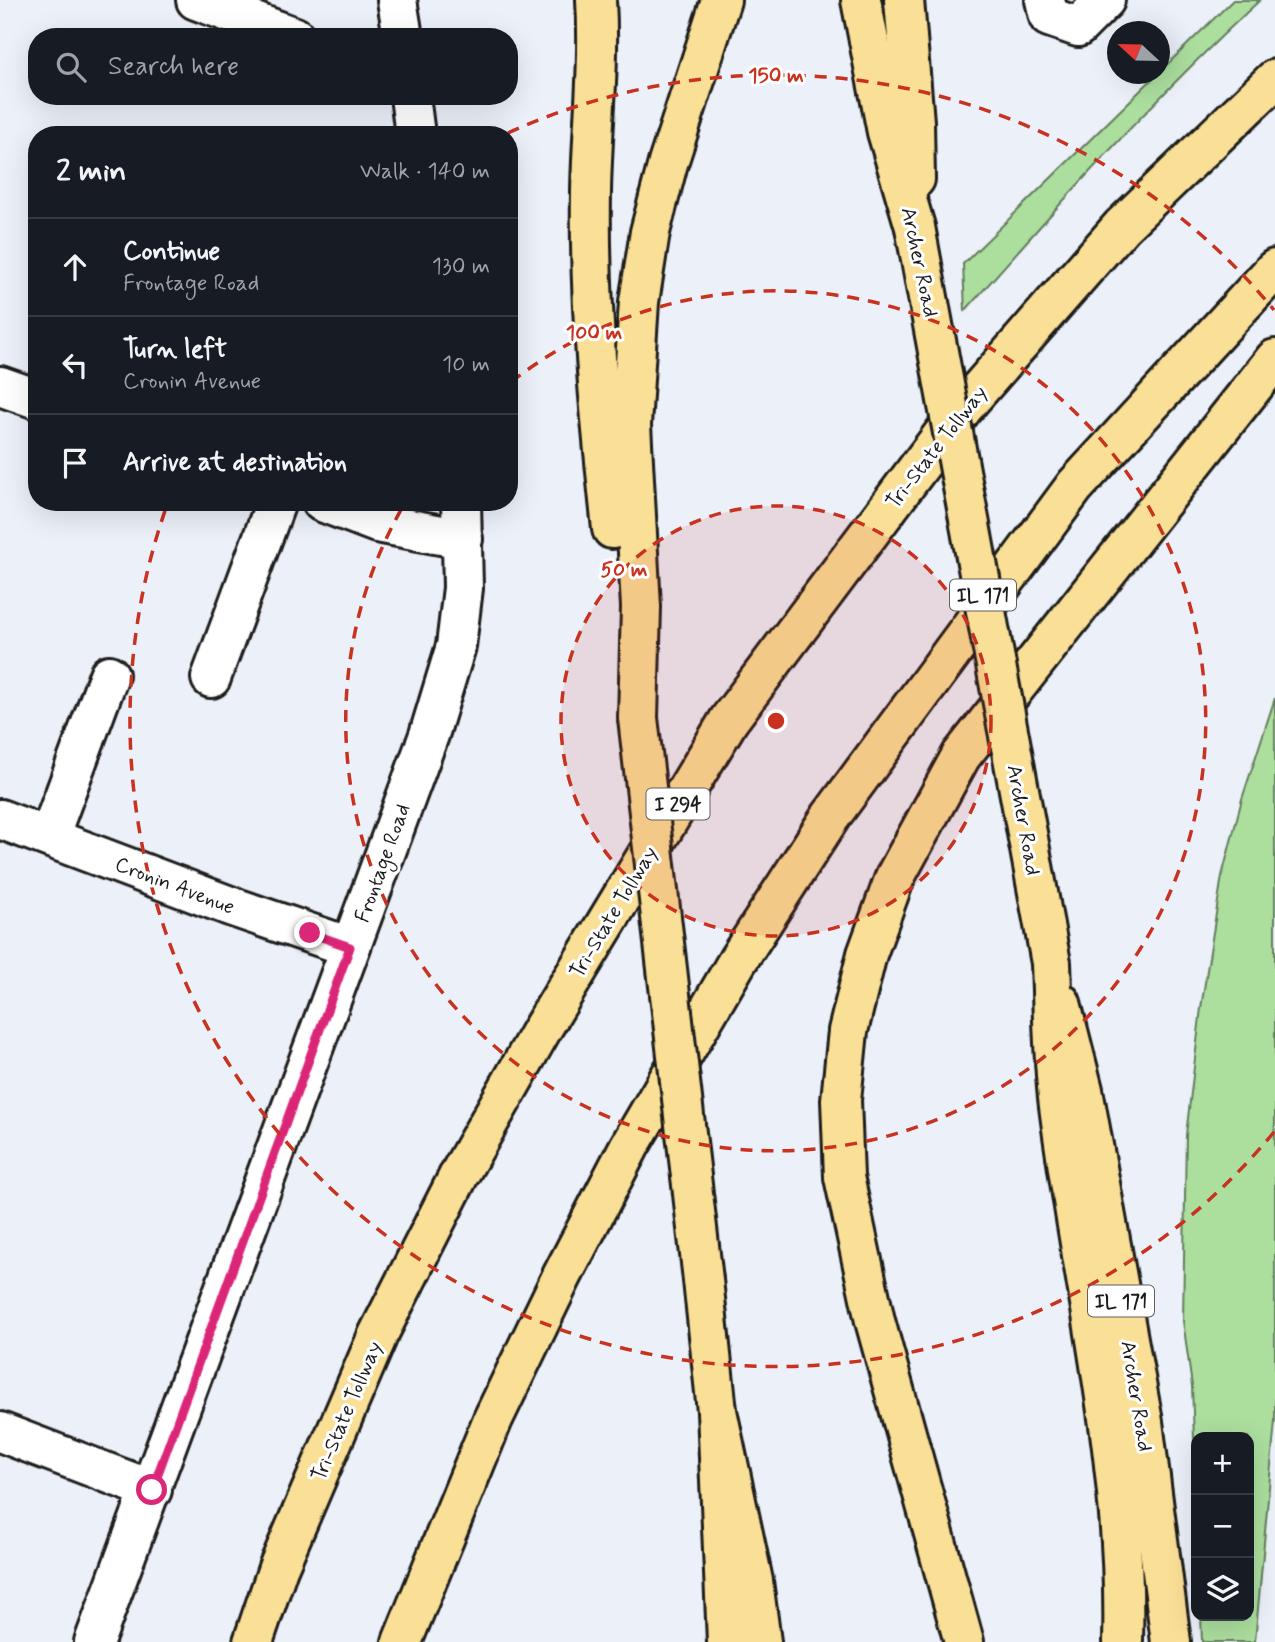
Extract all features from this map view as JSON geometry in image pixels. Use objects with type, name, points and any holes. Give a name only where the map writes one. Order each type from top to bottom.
[{"type":"main road","points":[[596,0],[598,69],[591,192],[594,330],[631,608]]},
{"type":"main road","points":[[721,0],[667,163],[650,232],[639,302],[631,425],[631,608],[638,718],[717,1411],[727,1642]]},
{"type":"main road","name":"Archer Road","points":[[862,0],[887,132],[915,226],[1051,963],[1083,1090],[1145,1435],[1171,1642]]},
{"type":"main road","points":[[904,0],[914,122],[915,226]]},
{"type":"main road","name":"Tri-State Tollway","points":[[253,1642],[278,1568],[378,1335],[460,1173],[542,1029],[729,720],[962,408],[1122,226],[1275,79]]},
{"type":"main road","points":[[402,1642],[493,1419],[562,1276],[629,1147],[738,960],[831,816],[1075,486],[1275,269]]},
{"type":"main road","points":[[964,1642],[875,1321],[844,1177],[841,1100],[851,1018],[867,954],[895,877],[961,756],[1275,359]]},
{"type":"main road","points":[[1051,963],[1059,1104],[1116,1477],[1122,1550],[1123,1642]]},
{"type":"main road","points":[[717,1411],[753,1581],[761,1642]]},
{"type":"street","points":[[196,0],[271,28]]},
{"type":"street","points":[[397,0],[402,28]]},
{"type":"street","points":[[1045,0],[1049,17],[1078,27],[1105,0]]},
{"type":"street","points":[[411,105],[414,126]]},
{"type":"street","points":[[0,386],[28,396]]},
{"type":"street","points":[[211,678],[273,511]]},
{"type":"street","points":[[346,511],[377,523],[462,521]]},
{"type":"street","name":"Frontage Road","points":[[94,1642],[429,735],[456,646],[463,589],[462,521]]},
{"type":"street","points":[[49,837],[109,675]]},
{"type":"street","name":"Cronin Avenue","points":[[0,819],[230,906],[350,947]]},
{"type":"street","points":[[0,1432],[152,1490]]},
{"type":"green space","points":[[1233,0],[1260,0],[1145,113],[965,311],[963,264],[1147,84],[1170,84],[1170,62]]},
{"type":"green space","points":[[1275,698],[1275,1421],[1255,1642],[1202,1642],[1201,1621],[1254,1621],[1254,1432],[1194,1432],[1192,1386],[1183,1321],[1186,1135],[1201,1008],[1222,876],[1242,799]]},
{"type":"route","points":[[152,1490],[350,947],[310,933]]}]
